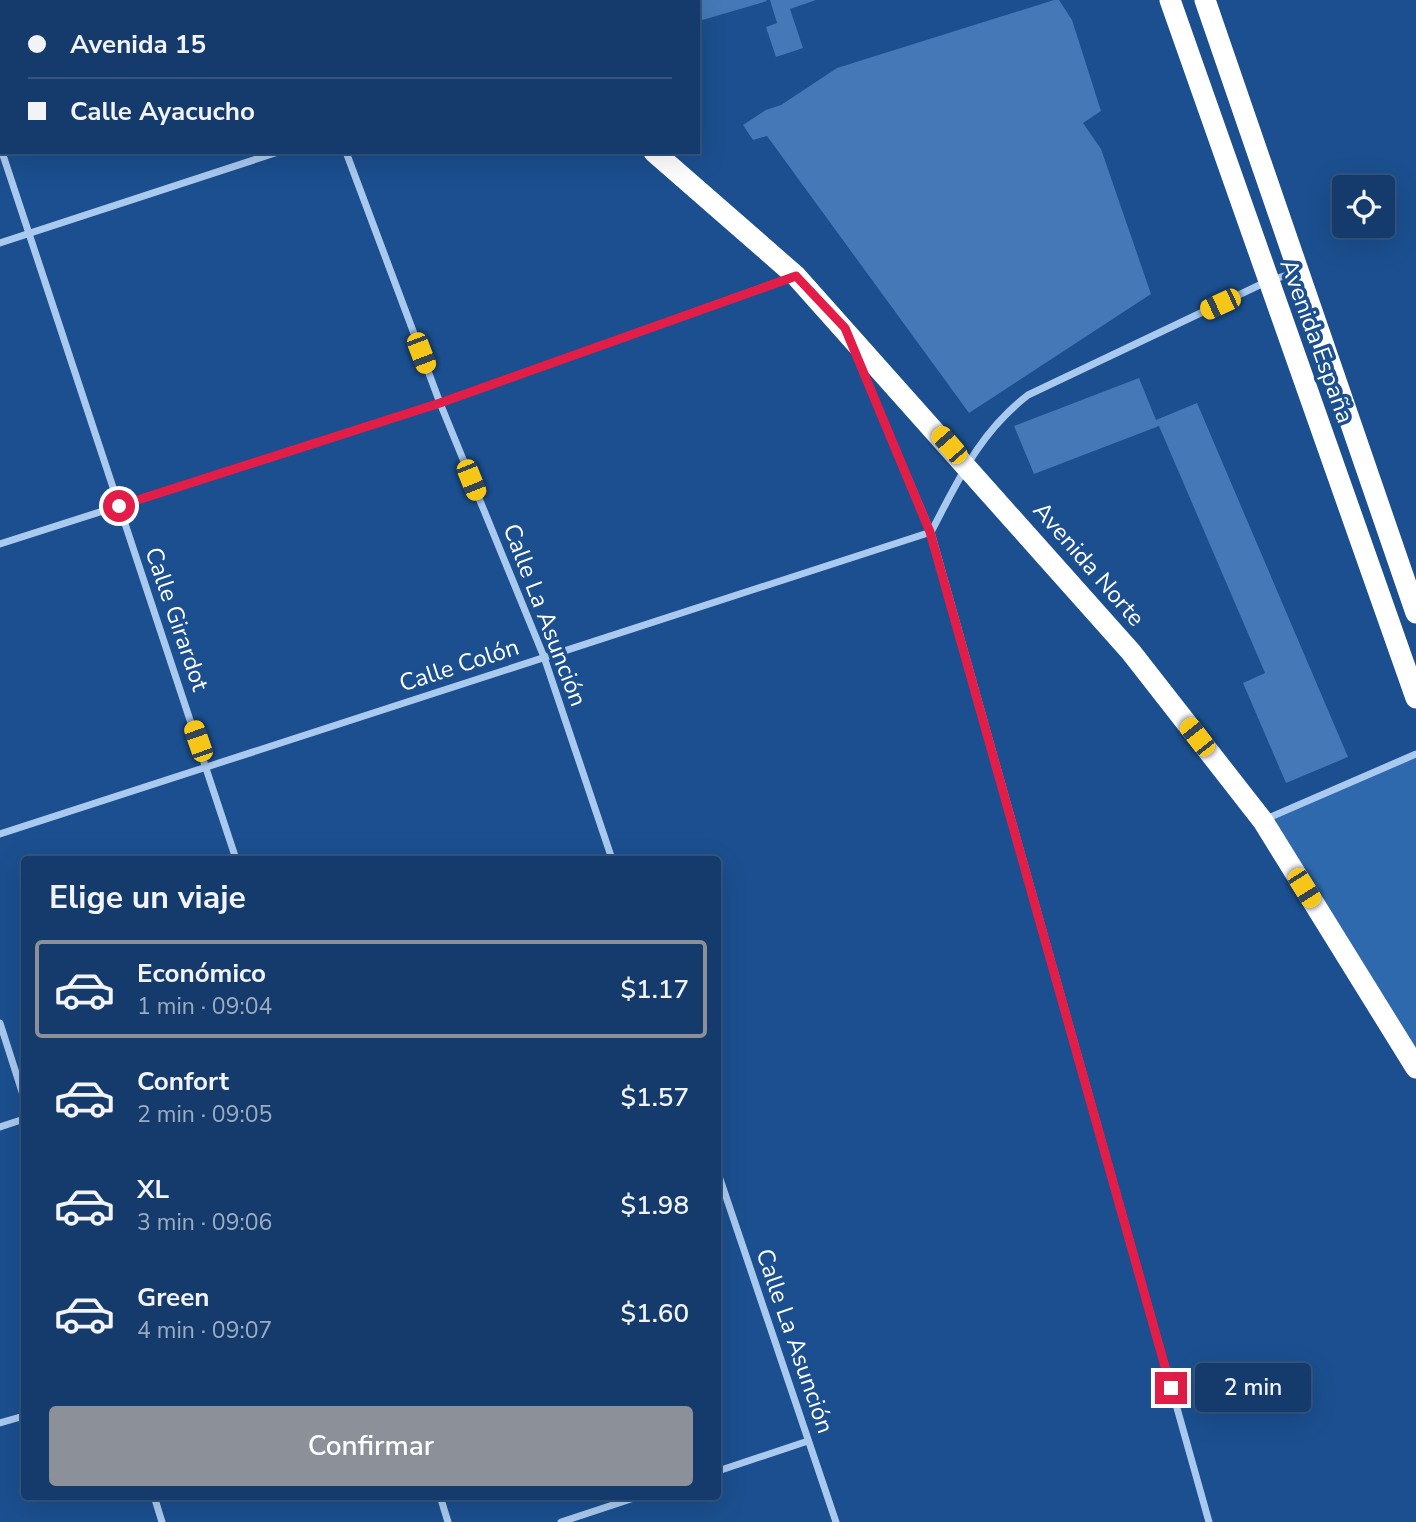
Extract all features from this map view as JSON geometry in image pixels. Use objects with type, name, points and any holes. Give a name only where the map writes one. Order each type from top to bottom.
[{"type":"highway","name":"Avenida España","points":[[1170,0],[1416,698]]},
{"type":"highway","name":"Avenida España","points":[[1205,0],[1416,613]]},
{"type":"highway","name":"Avenida Norte","points":[[656,154],[796,276],[1131,652],[1262,821],[1416,1068]]},
{"type":"street","name":"Calle Girardot","points":[[3,154],[235,856]]},
{"type":"street","points":[[0,243],[272,154]]},
{"type":"street","name":"Calle La Asunción","points":[[347,154],[440,403],[544,657],[611,856]]},
{"type":"street","points":[[930,532],[966,465],[996,422],[1028,395],[1268,281],[1298,271]]},
{"type":"street","points":[[0,544],[440,403],[796,276]]},
{"type":"street","points":[[845,328],[930,532],[1209,1522]]},
{"type":"street","name":"Calle Colón","points":[[0,834],[930,532]]},
{"type":"street","points":[[1262,821],[1416,754]]},
{"type":"street","points":[[0,1023],[21,1089]]},
{"type":"street","points":[[0,1127],[21,1120]]},
{"type":"street","name":"Calle La Asunción","points":[[721,1189],[836,1522]]},
{"type":"street","points":[[0,1423],[21,1417]]},
{"type":"street","points":[[721,1470],[808,1441]]},
{"type":"street","points":[[155,1500],[162,1522]]},
{"type":"street","points":[[441,1500],[448,1522]]},
{"type":"street","points":[[561,1522],[628,1500]]},
{"type":"shaded area","points":[[1416,754],[1416,1068],[1263,821]]},
{"type":"building","points":[[700,0],[767,1],[700,21]]},
{"type":"building","points":[[770,0],[816,0],[790,9],[803,48],[776,57],[766,27],[777,23]]},
{"type":"building","points":[[1059,0],[1072,20],[1101,111],[1083,123],[1101,149],[1151,294],[969,413],[767,136],[753,140],[743,125],[766,110],[781,105],[837,68]]},
{"type":"building","points":[[1139,378],[1156,420],[1197,403],[1348,757],[1286,783],[1243,683],[1265,673],[1159,426],[1034,474],[1014,426]]},
{"type":"route","points":[[119,506],[440,403],[796,276],[845,328],[930,532],[1171,1388]]}]
